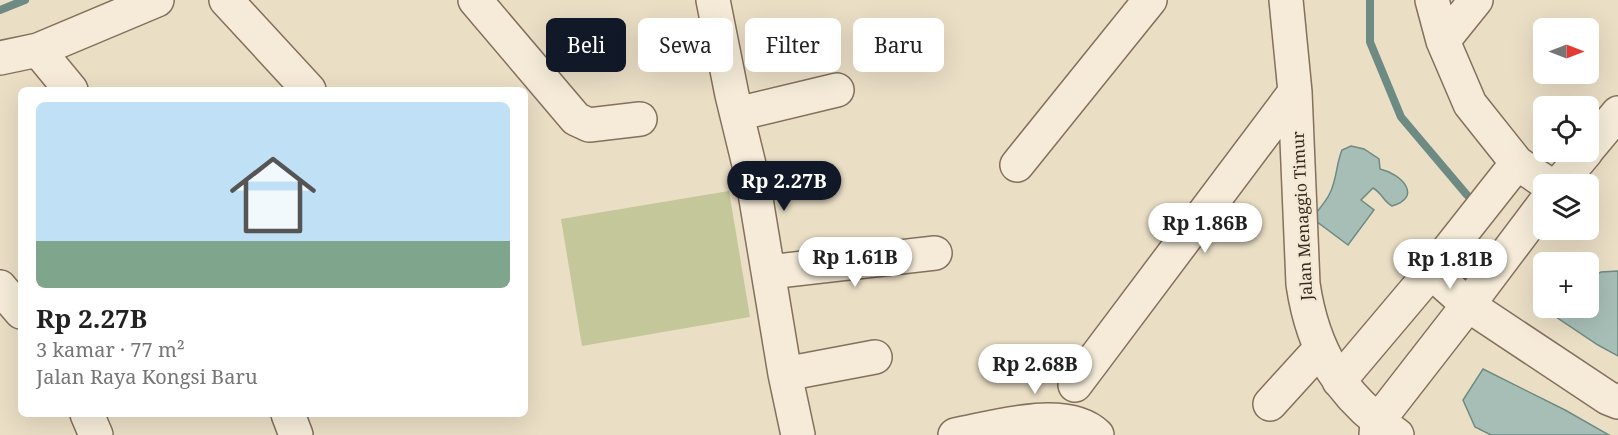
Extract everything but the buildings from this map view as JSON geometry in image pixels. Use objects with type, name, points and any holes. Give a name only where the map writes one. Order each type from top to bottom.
[{"type":"street","points":[[0,58],[38,50],[157,0]]},
{"type":"street","points":[[226,0],[306,87]]},
{"type":"street","points":[[475,0],[576,119],[589,125],[640,119]]},
{"type":"street","points":[[713,0],[736,114],[753,182],[785,374],[798,435]]},
{"type":"street","points":[[1017,165],[1150,0]]},
{"type":"street","name":"Jalan Menaggio Timur","points":[[1286,0],[1295,92],[1303,284],[1307,314],[1320,350],[1338,381],[1383,430]]},
{"type":"street","points":[[1432,0],[1443,41],[1470,104],[1517,163],[1533,174]]},
{"type":"street","points":[[1443,41],[1476,0]]},
{"type":"street","points":[[38,50],[69,87]]},
{"type":"street","points":[[736,114],[837,90]]},
{"type":"street","points":[[1075,385],[1295,92]]},
{"type":"street","points":[[1599,136],[1618,113]]},
{"type":"street","points":[[1567,174],[1577,162]]},
{"type":"street","points":[[1338,381],[1431,272],[1517,163]]},
{"type":"street","points":[[1383,430],[1468,305],[1533,219]]},
{"type":"street","points":[[769,272],[935,253]]},
{"type":"street","points":[[1431,272],[1468,305],[1608,398],[1618,402]]},
{"type":"street","points":[[0,287],[18,308]]},
{"type":"street","points":[[1270,404],[1320,350]]},
{"type":"street","points":[[785,374],[876,357]]},
{"type":"street","points":[[88,417],[96,435]]},
{"type":"street","points":[[289,417],[296,435]]},
{"type":"street","points":[[955,435],[1048,420],[1077,423],[1097,435]]},
{"type":"green space","points":[[729,191],[750,317],[582,346],[561,219]]},
{"type":"water","points":[[1351,146],[1364,149],[1379,159],[1380,169],[1396,176],[1406,186],[1408,192],[1401,202],[1392,206],[1373,188],[1361,200],[1374,210],[1348,245],[1312,218],[1330,193],[1342,150]]},
{"type":"water","points":[[1618,271],[1618,356],[1558,318],[1599,318],[1599,273]]},
{"type":"water","points":[[1483,369],[1609,435],[1491,435],[1475,427],[1463,400]]},
{"type":"waterway","points":[[0,10],[25,0]]},
{"type":"waterway","points":[[1370,0],[1370,42],[1401,117],[1467,195]]}]
